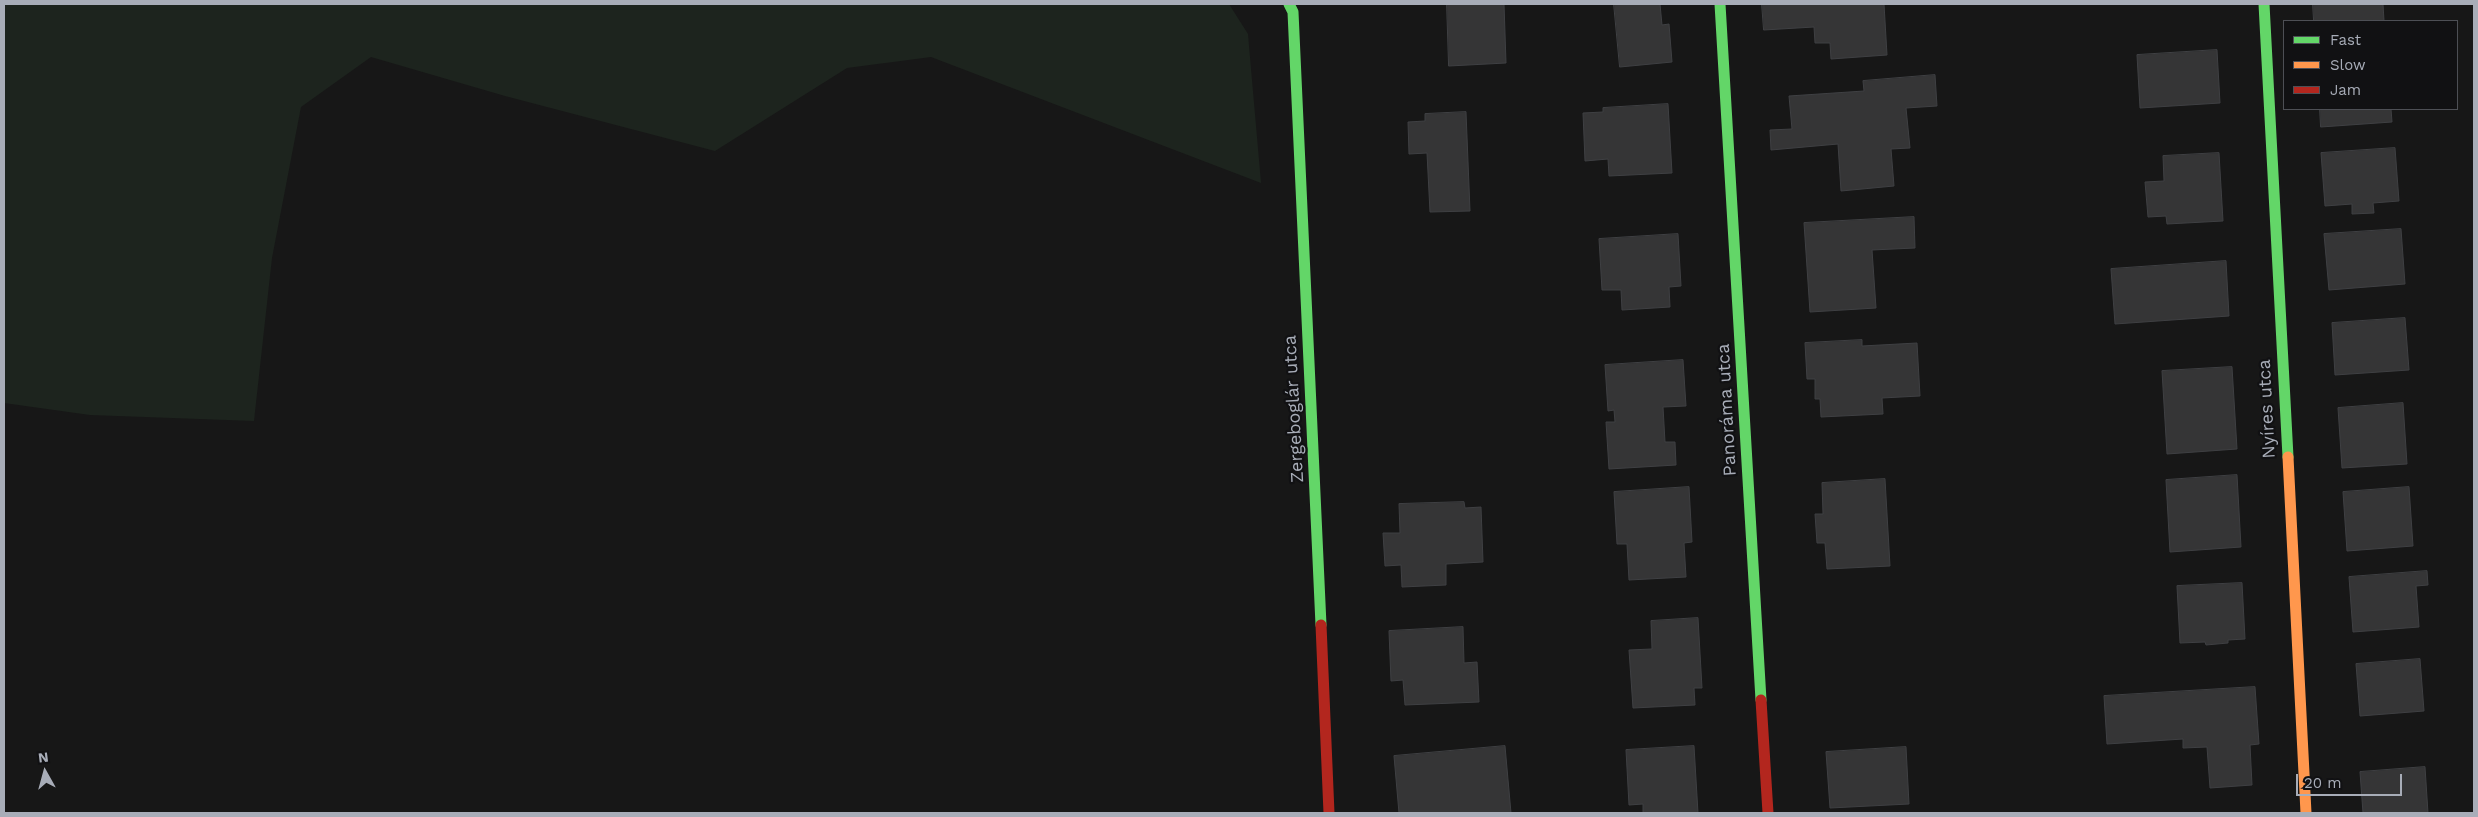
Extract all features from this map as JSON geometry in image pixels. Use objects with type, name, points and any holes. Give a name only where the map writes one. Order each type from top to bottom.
[{"type":"street","name":"Zergeboglár utca","points":[[1289,4],[1293,12],[1329,813]]},
{"type":"street","name":"Panoráma utca","points":[[1720,4],[1768,813]]},
{"type":"street","name":"Nyíres utca","points":[[2264,4],[2306,813]]},
{"type":"shaded area","points":[[4,4],[1229,4],[1248,34],[1261,183],[931,57],[847,68],[715,151],[505,96],[371,57],[301,107],[272,258],[254,421],[90,415],[4,403]]},
{"type":"building","points":[[1447,4],[1504,4],[1506,63],[1449,66]]},
{"type":"building","points":[[1614,4],[1660,4],[1662,25],[1669,24],[1672,62],[1620,67]]},
{"type":"building","points":[[1762,4],[1884,4],[1887,55],[1831,59],[1830,43],[1815,43],[1814,27],[1764,30]]},
{"type":"building","points":[[2313,4],[2383,4],[2384,20],[2314,20]]},
{"type":"building","points":[[2217,50],[2220,103],[2140,108],[2137,55]]},
{"type":"building","points":[[1935,75],[1937,106],[1906,108],[1910,148],[1891,149],[1894,186],[1841,191],[1838,144],[1771,150],[1770,130],[1792,129],[1789,96],[1864,91],[1863,81]]},
{"type":"building","points":[[1668,104],[1672,173],[1609,176],[1608,159],[1585,161],[1583,113],[1603,112],[1603,108]]},
{"type":"building","points":[[2320,110],[2391,110],[2392,122],[2321,127]]},
{"type":"building","points":[[1466,112],[1470,211],[1430,212],[1427,153],[1409,154],[1408,122],[1425,121],[1425,114]]},
{"type":"building","points":[[2395,148],[2399,201],[2373,203],[2374,213],[2352,214],[2352,204],[2325,206],[2321,153]]},
{"type":"building","points":[[2219,153],[2223,221],[2167,224],[2166,216],[2148,217],[2145,182],[2164,181],[2163,156]]},
{"type":"building","points":[[1914,217],[1915,248],[1872,250],[1876,308],[1810,312],[1804,223]]},
{"type":"building","points":[[2401,229],[2405,284],[2329,290],[2324,234]]},
{"type":"building","points":[[1678,234],[1681,286],[1669,287],[1670,307],[1622,310],[1621,290],[1602,290],[1599,239]]},
{"type":"building","points":[[2226,261],[2229,316],[2115,324],[2111,269]]},
{"type":"building","points":[[2405,318],[2409,370],[2335,375],[2332,323]]},
{"type":"building","points":[[1862,340],[1862,346],[1917,343],[1920,396],[1882,398],[1883,414],[1821,417],[1820,399],[1815,399],[1815,379],[1807,379],[1805,343]]},
{"type":"building","points":[[1683,360],[1686,406],[1663,407],[1665,442],[1675,442],[1676,465],[1609,469],[1606,422],[1615,422],[1614,410],[1608,411],[1605,365]]},
{"type":"building","points":[[2232,367],[2237,449],[2167,454],[2162,371]]},
{"type":"building","points":[[2403,403],[2407,464],[2342,468],[2338,408]]},
{"type":"building","points":[[2237,475],[2241,547],[2170,552],[2166,480]]},
{"type":"building","points":[[1885,479],[1890,566],[1827,569],[1825,543],[1817,543],[1815,514],[1823,514],[1822,483]]},
{"type":"building","points":[[1689,487],[1692,542],[1684,543],[1686,577],[1629,580],[1627,544],[1617,544],[1614,492]]},
{"type":"building","points":[[2409,487],[2413,546],[2347,551],[2343,492]]},
{"type":"building","points":[[1464,502],[1465,508],[1481,507],[1483,562],[1446,564],[1446,585],[1402,587],[1401,565],[1385,566],[1383,533],[1400,533],[1399,504]]},
{"type":"building","points":[[2427,571],[2428,585],[2416,586],[2419,627],[2353,632],[2349,577]]},
{"type":"building","points":[[2242,583],[2245,639],[2228,640],[2228,643],[2206,645],[2205,642],[2180,643],[2177,586]]},
{"type":"building","points":[[1698,618],[1702,688],[1694,688],[1695,705],[1633,708],[1629,650],[1652,649],[1651,621]]},
{"type":"building","points":[[1463,627],[1464,663],[1477,662],[1479,702],[1405,705],[1403,680],[1391,681],[1389,631]]},
{"type":"building","points":[[2420,659],[2424,711],[2360,716],[2356,664]]},
{"type":"building","points":[[2255,687],[2259,744],[2250,745],[2252,785],[2210,788],[2207,747],[2183,748],[2183,739],[2107,744],[2104,696]]},
{"type":"building","points":[[1505,746],[1511,813],[1399,813],[1394,756]]},
{"type":"building","points":[[1694,746],[1698,813],[1643,813],[1643,804],[1629,805],[1626,750]]},
{"type":"building","points":[[1906,747],[1909,804],[1830,808],[1826,752]]},
{"type":"building","points":[[2425,767],[2428,813],[2363,813],[2360,772]]},
{"type":"traffic: fast","points":[[1289,4],[1293,12],[1321,625]]},
{"type":"traffic: fast","points":[[1720,4],[1761,700]]},
{"type":"traffic: fast","points":[[2264,4],[2288,457]]},
{"type":"traffic: slow","points":[[2288,457],[2306,813]]},
{"type":"traffic: jam","points":[[1321,625],[1329,813]]},
{"type":"traffic: jam","points":[[1761,700],[1768,813]]}]
